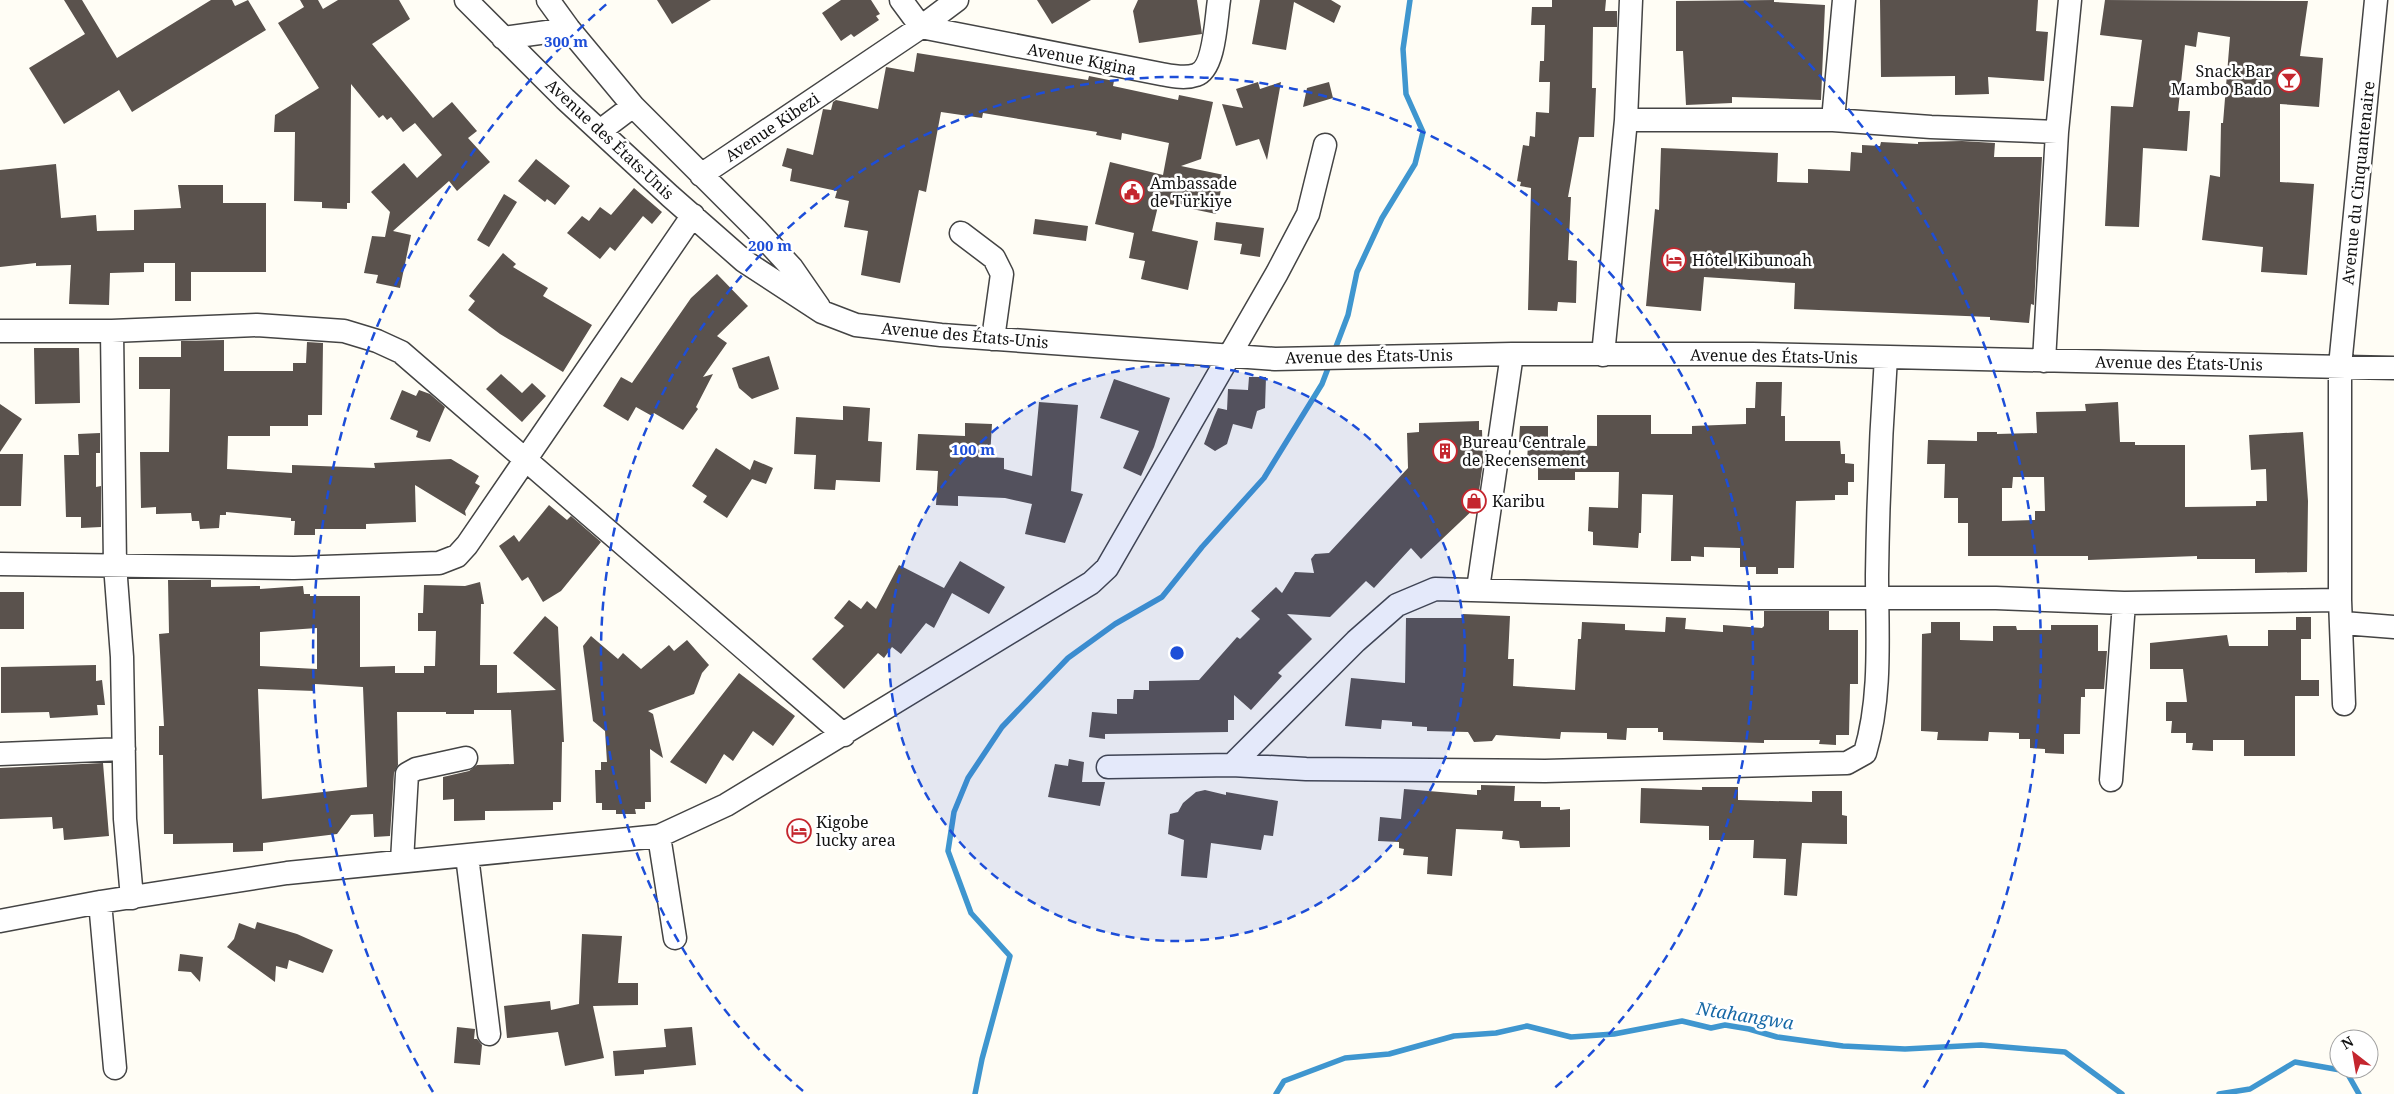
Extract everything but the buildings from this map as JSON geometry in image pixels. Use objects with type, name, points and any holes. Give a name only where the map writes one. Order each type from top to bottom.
[{"type":"street","name":"Avenue des États-Unis","points":[[466,0],[600,131],[744,261],[822,312],[856,325],[993,339],[1275,359],[1384,355],[1753,354],[2394,368]]},
{"type":"street","points":[[548,0],[569,29],[633,106],[756,229],[792,268],[822,312]]},
{"type":"street","points":[[901,0],[921,27]]},
{"type":"street","name":"Avenue Kibezi","points":[[701,175],[921,27],[957,0]]},
{"type":"street","name":"Avenue Kigina","points":[[921,27],[1161,74],[1186,77],[1198,75],[1209,64],[1219,0]]},
{"type":"street","points":[[1603,355],[1626,120],[1630,0]]},
{"type":"street","points":[[1834,120],[1844,0]]},
{"type":"street","points":[[2044,360],[2057,132],[2070,0]]},
{"type":"street","name":"Avenue du Cinquantenaire","points":[[2344,704],[2343,623],[2340,600],[2340,366],[2376,0]]},
{"type":"street","points":[[503,38],[569,29]]},
{"type":"street","points":[[600,131],[633,106]]},
{"type":"street","points":[[1626,120],[1834,120],[1931,128],[2057,132]]},
{"type":"street","points":[[0,921],[100,902],[287,873],[659,836],[726,805],[844,735],[1091,583],[1107,568],[1308,214],[1326,145]]},
{"type":"street","points":[[0,564],[294,568],[439,563],[457,556],[467,545],[525,462],[693,214]]},
{"type":"street","points":[[961,233],[994,258],[1002,274],[993,339]]},
{"type":"street","points":[[0,331],[112,331],[257,325],[344,331],[401,352],[525,462],[844,735]]},
{"type":"street","points":[[112,331],[115,566],[122,657],[125,819],[132,898]]},
{"type":"street","points":[[1478,589],[1512,354]]},
{"type":"street","points":[[1108,767],[1232,765],[1306,769],[1545,771],[1846,764],[1865,753],[1871,733],[1878,652],[1879,468],[1886,357]]},
{"type":"street","points":[[1232,765],[1356,641],[1397,605],[1435,589],[1752,598],[1996,598],[2124,603],[2340,600]]},
{"type":"street","points":[[2111,780],[2124,603]]},
{"type":"street","points":[[2343,623],[2394,628]]},
{"type":"street","points":[[0,754],[124,749]]},
{"type":"street","points":[[402,861],[407,774],[416,769],[466,758]]},
{"type":"street","points":[[659,836],[675,938]]},
{"type":"street","points":[[467,856],[488,1034]]},
{"type":"street","points":[[100,902],[115,1068]]},
{"type":"waterway","points":[[1334,352],[1348,315],[1357,272],[1382,218],[1415,164],[1423,132],[1406,94],[1403,49],[1410,0]]},
{"type":"waterway","points":[[975,1094],[982,1059],[1010,956],[971,913],[948,851],[954,812],[968,778],[1002,727],[1068,658],[1115,624],[1162,597],[1202,547],[1264,478],[1322,384],[1330,363]]},
{"type":"waterway","name":"Ntahangwa","points":[[1276,1094],[1284,1081],[1345,1058],[1389,1054],[1454,1036],[1496,1033],[1527,1026],[1571,1037],[1614,1034],[1682,1021],[1711,1028],[1725,1025],[1777,1037],[1843,1046],[1905,1049],[1981,1045],[2065,1052],[2122,1094]]},
{"type":"waterway","name":"Ntahangwa","points":[[2219,1094],[2250,1089],[2295,1062],[2346,1071],[2359,1094]]},
{"type":"place","name":"Snack Bar Mambo Bado","points":[[2289,80]]},
{"type":"place","name":"Ambassade de Türkiye","points":[[1132,192]]},
{"type":"place","name":"Hôtel Kibunoah","points":[[1674,260]]},
{"type":"place","name":"Bureau Centrale de Recensement","points":[[1445,451]]},
{"type":"place","name":"Karibu","points":[[1474,501]]},
{"type":"place","name":"Kigobe lucky area","points":[[799,831]]}]
